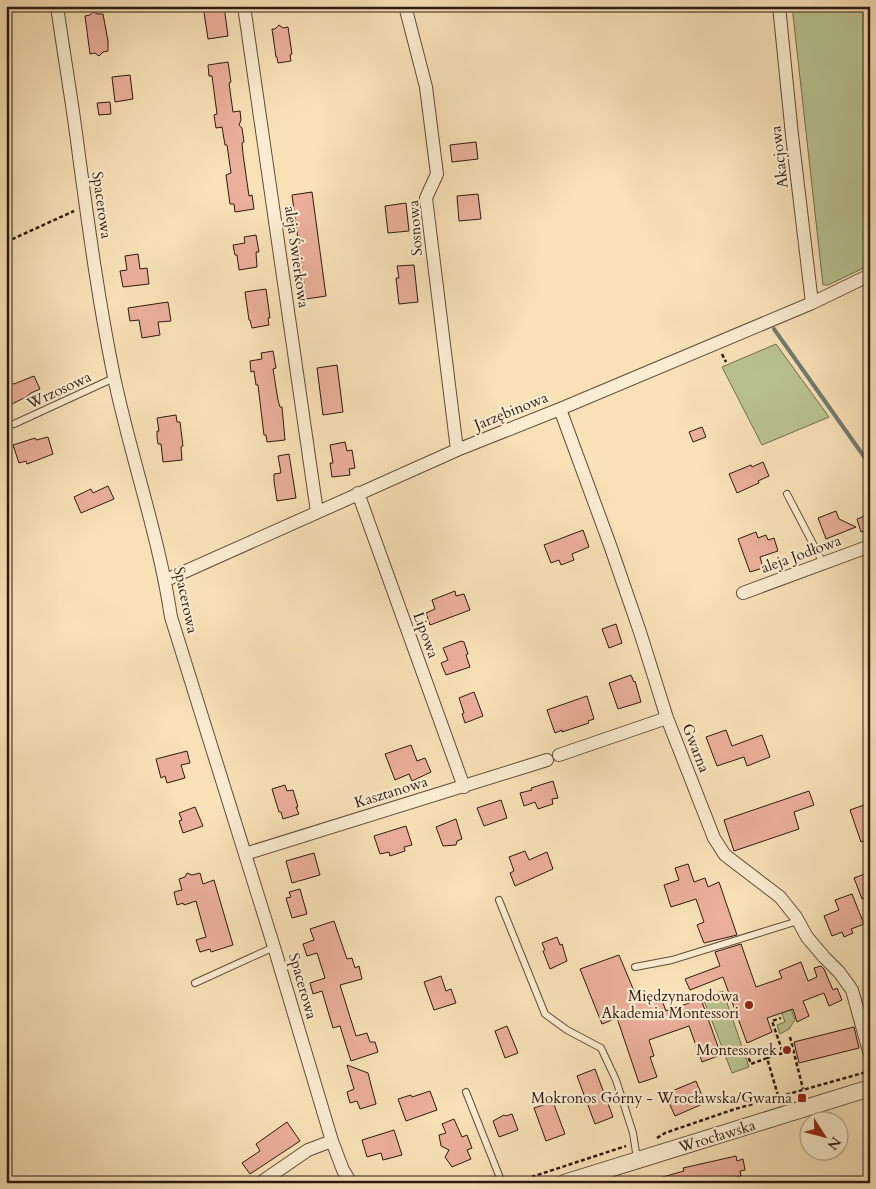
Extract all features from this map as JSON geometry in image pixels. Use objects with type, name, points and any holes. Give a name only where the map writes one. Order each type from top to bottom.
[{"type":"street","name":"Spacerowa","points":[[57,6],[99,299],[114,378],[166,580],[171,617],[274,947],[332,1141],[343,1170],[351,1183]]},
{"type":"street","name":"aleja Świerkowa","points":[[244,6],[317,512]]},
{"type":"street","name":"Sosnowa","points":[[405,6],[426,87],[437,174],[426,198],[457,450]]},
{"type":"street","name":"Akacjowa","points":[[779,6],[812,303]]},
{"type":"street","name":"Jarzębinowa","points":[[166,580],[457,450],[560,410],[812,303],[870,275]]},
{"type":"street","name":"Gwarna","points":[[560,410],[625,588],[667,718],[714,838],[725,855],[780,897],[807,937],[839,972],[852,990],[870,1055]]},
{"type":"street","name":"Lipowa","points":[[358,494],[464,787]]},
{"type":"street","name":"aleja Jodłowa","points":[[742,593],[870,546]]},
{"type":"street","name":"Kasztanowa","points":[[245,854],[464,787],[667,718]]},
{"type":"street","name":"Wrocławska","points":[[564,1183],[636,1152],[870,1088]]},
{"type":"street","points":[[260,1183],[308,1150],[332,1141]]},
{"type":"lane","name":"Wrzosowa","points":[[14,424],[114,378]]},
{"type":"lane","points":[[787,494],[823,564]]},
{"type":"lane","points":[[499,900],[544,1014],[567,1030],[601,1048],[619,1089],[633,1133],[636,1152]]},
{"type":"lane","points":[[635,967],[672,960],[798,921]]},
{"type":"lane","points":[[195,983],[274,947]]},
{"type":"lane","points":[[466,1092],[502,1183]]},
{"type":"path","points":[[6,242],[85,206]]},
{"type":"path","points":[[744,1046],[751,1064],[783,1052],[772,1021],[781,1018]]},
{"type":"path","points":[[790,1037],[804,1095]]},
{"type":"path","points":[[767,1058],[781,1108]]},
{"type":"path","points":[[513,1183],[623,1146],[636,1152],[665,1133],[735,1109],[870,1071]]},
{"type":"green space","points":[[792,6],[870,6],[870,265],[828,285],[823,285]]},
{"type":"green space","points":[[776,344],[829,417],[762,445],[722,367]]},
{"type":"green space","points":[[781,979],[795,1020],[789,1029],[780,1034],[777,1025],[785,1022],[771,982]]},
{"type":"green space","points":[[723,991],[749,1067],[732,1073],[703,998]]},
{"type":"building","points":[[203,6],[224,6],[228,36],[208,39]]},
{"type":"building","points":[[93,12],[103,14],[108,41],[108,51],[103,52],[99,56],[95,53],[90,54],[85,16]]},
{"type":"building","points":[[279,25],[283,28],[288,27],[292,54],[290,55],[291,61],[278,63],[272,29]]},
{"type":"building","points":[[228,62],[233,112],[240,111],[241,120],[239,125],[242,128],[244,142],[242,143],[243,154],[249,196],[252,195],[254,209],[235,212],[234,204],[230,204],[226,175],[231,173],[227,145],[225,145],[222,127],[216,128],[214,115],[217,114],[212,76],[209,76],[208,65]]},
{"type":"building","points":[[130,75],[133,99],[115,102],[112,77]]},
{"type":"building","points":[[110,102],[111,114],[99,115],[97,103]]},
{"type":"building","points":[[476,142],[478,159],[452,162],[450,145]]},
{"type":"building","points":[[312,192],[326,296],[306,299],[292,195]]},
{"type":"building","points":[[478,194],[481,219],[459,221],[457,196]]},
{"type":"building","points":[[406,203],[409,231],[388,233],[385,206]]},
{"type":"building","points":[[256,235],[259,252],[256,252],[257,267],[239,270],[237,255],[235,255],[233,245],[245,243],[244,237]]},
{"type":"building","points":[[138,254],[140,269],[147,268],[149,284],[123,287],[120,271],[127,270],[125,256]]},
{"type":"building","points":[[414,265],[418,302],[399,304],[396,278],[399,278],[397,266]]},
{"type":"building","points":[[266,289],[270,318],[268,318],[269,325],[252,328],[245,292]]},
{"type":"building","points":[[168,302],[171,321],[158,322],[160,335],[142,338],[139,320],[130,321],[128,308]]},
{"type":"building","points":[[273,351],[276,368],[273,369],[278,400],[280,407],[282,407],[285,440],[267,442],[266,435],[264,435],[258,385],[256,385],[254,371],[251,372],[250,361],[262,359],[261,353]]},
{"type":"building","points":[[337,365],[343,412],[323,415],[317,368]]},
{"type":"building","points":[[34,376],[40,389],[6,407],[6,381],[14,384]]},
{"type":"building","points":[[176,415],[177,422],[180,422],[183,446],[181,447],[182,460],[163,462],[161,444],[158,444],[157,437],[157,431],[159,431],[157,418]]},
{"type":"building","points":[[702,427],[706,437],[693,442],[689,432]]},
{"type":"building","points":[[48,437],[53,454],[27,464],[26,461],[19,463],[13,445],[35,438],[36,440]]},
{"type":"building","points":[[345,442],[347,451],[352,450],[355,468],[349,469],[350,475],[332,477],[330,463],[333,463],[330,445]]},
{"type":"building","points":[[289,454],[296,498],[277,501],[274,474],[281,473],[278,456]]},
{"type":"building","points":[[763,462],[769,476],[737,493],[729,474]]},
{"type":"building","points":[[108,486],[114,499],[81,513],[74,497],[91,489],[93,493]]},
{"type":"building","points":[[836,511],[839,519],[856,527],[826,539],[818,518]]},
{"type":"building","points":[[870,514],[870,529],[861,532],[857,519]]},
{"type":"building","points":[[583,530],[589,547],[572,554],[574,560],[561,565],[559,560],[551,563],[544,545]]},
{"type":"building","points":[[756,532],[758,538],[766,535],[768,540],[774,538],[778,551],[760,557],[763,568],[750,572],[738,539]]},
{"type":"building","points":[[455,591],[456,596],[464,594],[470,610],[430,625],[426,613],[435,609],[432,600]]},
{"type":"building","points":[[616,624],[622,643],[609,648],[602,629]]},
{"type":"building","points":[[461,641],[464,642],[470,667],[446,675],[441,663],[448,660],[443,648]]},
{"type":"building","points":[[631,675],[635,681],[641,702],[618,709],[609,683]]},
{"type":"building","points":[[474,692],[483,716],[465,723],[459,698]]},
{"type":"building","points":[[587,696],[594,719],[588,721],[589,723],[555,733],[547,710]]},
{"type":"building","points":[[726,730],[732,746],[762,735],[770,757],[747,766],[744,757],[717,766],[706,737]]},
{"type":"building","points":[[411,745],[417,761],[425,758],[431,772],[412,781],[409,774],[395,780],[385,754]]},
{"type":"building","points":[[187,751],[190,763],[181,765],[185,778],[167,783],[165,776],[161,778],[156,759]]},
{"type":"building","points":[[553,781],[558,798],[552,799],[553,804],[538,809],[535,802],[524,806],[520,793]]},
{"type":"building","points":[[285,785],[287,791],[293,790],[299,814],[283,819],[272,789]]},
{"type":"building","points":[[809,791],[814,805],[794,812],[799,829],[734,851],[724,820]]},
{"type":"building","points":[[501,800],[507,818],[484,826],[477,808]]},
{"type":"building","points":[[867,804],[870,810],[870,839],[861,842],[850,810]]},
{"type":"building","points":[[195,807],[203,826],[183,833],[179,821],[182,820],[179,813]]},
{"type":"building","points":[[456,819],[462,839],[457,841],[456,845],[443,846],[436,827]]},
{"type":"building","points":[[406,826],[412,845],[404,847],[405,851],[390,856],[389,852],[380,854],[374,836]]},
{"type":"building","points":[[525,851],[529,860],[547,852],[553,869],[515,886],[510,873],[514,871],[509,857]]},
{"type":"building","points":[[314,853],[320,875],[292,883],[286,861]]},
{"type":"building","points":[[688,864],[694,882],[705,878],[708,887],[719,882],[737,935],[704,943],[697,925],[704,922],[696,899],[671,907],[664,885],[679,880],[675,868]]},
{"type":"building","points":[[870,872],[870,896],[862,899],[854,878]]},
{"type":"building","points":[[187,873],[192,875],[200,873],[203,884],[214,880],[233,945],[211,952],[210,949],[200,952],[196,940],[206,937],[196,901],[177,905],[174,892],[182,890],[179,879],[185,877]]},
{"type":"building","points":[[300,889],[307,914],[292,918],[286,898],[291,897],[289,892]]},
{"type":"building","points":[[852,894],[864,924],[851,929],[853,933],[844,937],[842,932],[832,936],[824,916],[839,910],[835,900]]},
{"type":"building","points":[[334,921],[347,959],[352,958],[355,968],[359,966],[362,979],[340,985],[356,1036],[367,1033],[370,1042],[375,1042],[378,1052],[351,1061],[340,1026],[333,1028],[322,991],[313,994],[310,983],[325,978],[317,953],[307,956],[303,944],[314,940],[310,929]]},
{"type":"building","points":[[557,937],[560,945],[562,944],[567,961],[550,969],[542,943]]},
{"type":"building","points":[[741,944],[756,987],[782,978],[779,971],[801,962],[808,981],[817,977],[814,968],[821,966],[833,990],[837,988],[842,1000],[829,1006],[824,993],[803,1001],[809,1016],[797,1022],[793,1009],[767,1018],[772,1032],[747,1043],[723,977],[690,990],[685,979],[720,966],[715,952]]},
{"type":"building","points":[[619,955],[639,1003],[660,995],[666,1011],[701,999],[721,1055],[702,1062],[689,1026],[649,1040],[654,1056],[650,1057],[657,1077],[639,1083],[617,1018],[602,1024],[580,969]]},
{"type":"building","points":[[441,976],[446,991],[451,989],[456,1003],[434,1010],[424,982]]},
{"type":"building","points":[[507,1026],[518,1053],[505,1058],[495,1031]]},
{"type":"building","points":[[854,1027],[859,1048],[799,1063],[794,1042]]},
{"type":"building","points":[[347,1065],[368,1073],[376,1104],[360,1109],[357,1101],[350,1103],[347,1092],[354,1089]]},
{"type":"building","points":[[595,1069],[613,1117],[595,1124],[577,1076]]},
{"type":"building","points":[[696,1081],[705,1103],[675,1116],[665,1094]]},
{"type":"building","points":[[430,1091],[437,1110],[406,1121],[398,1099]]},
{"type":"building","points":[[553,1102],[565,1134],[546,1141],[534,1108]]},
{"type":"building","points":[[512,1114],[518,1130],[499,1137],[493,1121],[504,1115]]},
{"type":"building","points":[[454,1119],[462,1137],[467,1135],[472,1148],[467,1150],[471,1159],[452,1167],[445,1157],[449,1150],[441,1146],[439,1135],[446,1133],[442,1124]]},
{"type":"building","points":[[287,1122],[300,1141],[250,1174],[242,1163],[260,1151],[256,1144]]},
{"type":"building","points":[[394,1130],[402,1155],[383,1160],[381,1153],[367,1157],[362,1140]]},
{"type":"building","points":[[736,1156],[737,1161],[743,1159],[745,1170],[740,1171],[741,1176],[720,1181],[721,1183],[653,1183],[652,1180],[684,1171],[683,1168]]},
{"type":"waterway","points":[[774,329],[870,465]]},
{"type":"place","name":"Międzynarodowa Akademia Montessori","points":[[749,1005]]},
{"type":"place","name":"Montessorek","points":[[787,1050]]},
{"type":"place","name":"Mokronos Górny - Wrocławska/Gwarna","points":[[802,1098]]}]
